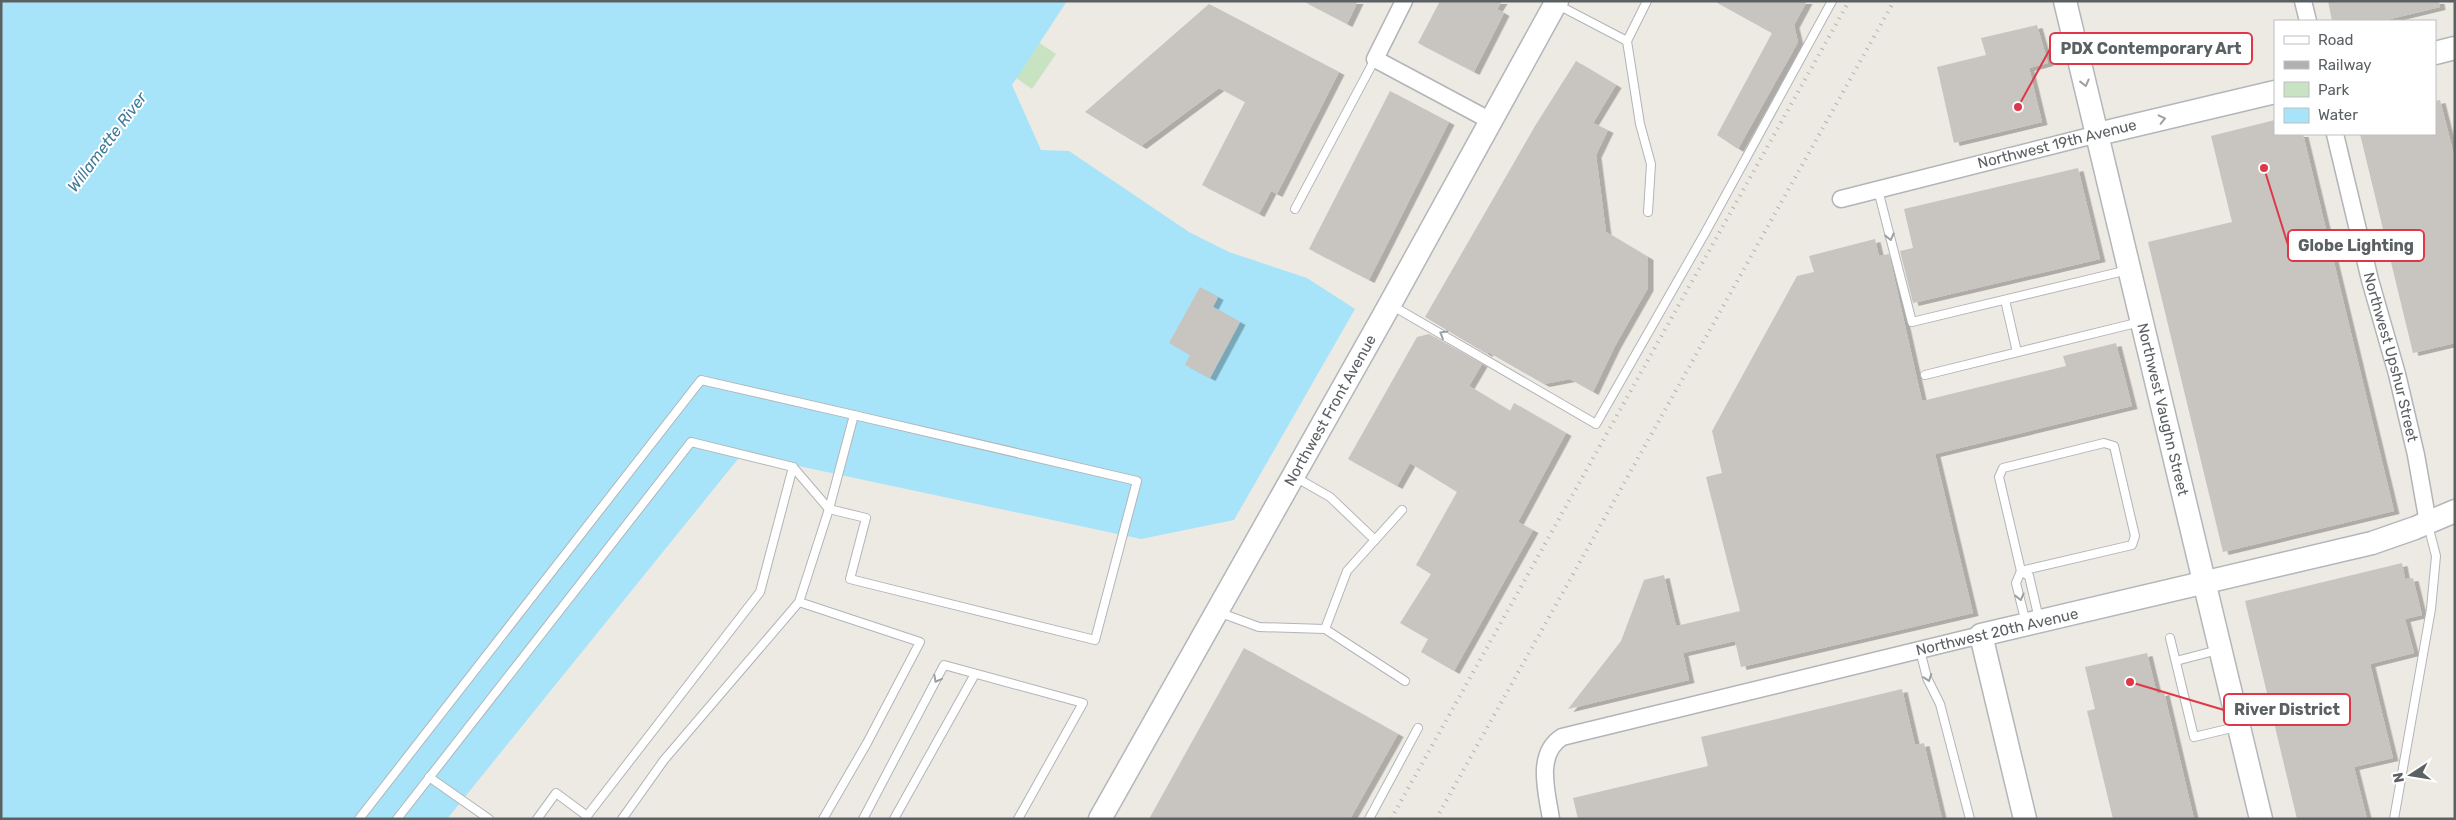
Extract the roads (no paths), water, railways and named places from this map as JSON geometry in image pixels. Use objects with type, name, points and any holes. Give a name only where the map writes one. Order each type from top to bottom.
[{"type":"street","points":[[1404,1],[1375,59],[1491,121]]},
{"type":"street","name":"Northwest Vaughn Street","points":[[2065,1],[2261,819]]},
{"type":"street","points":[[2303,1],[2308,20]]},
{"type":"street","name":"Northwest Front Avenue","points":[[1100,819],[1294,476],[1556,3]]},
{"type":"street","points":[[2436,53],[2455,48]]},
{"type":"street","name":"Northwest 19th Avenue","points":[[1841,199],[2098,134],[2274,92]]},
{"type":"street","name":"Northwest Upshur Street","points":[[2335,135],[2370,280],[2406,410],[2428,523]]},
{"type":"street","name":"Northwest 20th Avenue","points":[[1551,819],[1545,758],[1552,746],[1562,737],[1981,635],[2372,543],[2455,511]]},
{"type":"street","points":[[1981,635],[2025,819]]},
{"type":"lane","points":[[1647,1],[1627,41],[1640,124],[1650,164],[1648,212]]},
{"type":"lane","points":[[1389,304],[1486,358],[1596,424],[1710,224],[1832,1]]},
{"type":"lane","points":[[1556,3],[1627,41]]},
{"type":"lane","points":[[1295,209],[1375,59]]},
{"type":"lane","points":[[1878,190],[1912,322],[2130,270]]},
{"type":"lane","points":[[2005,300],[2017,352]]},
{"type":"lane","points":[[1925,375],[2142,322]]},
{"type":"lane","points":[[359,819],[701,380],[1136,481],[1096,640],[850,579],[866,518],[829,509],[793,467],[691,442],[398,819]]},
{"type":"lane","points":[[622,819],[664,760],[799,602],[829,509],[854,416]]},
{"type":"lane","points":[[2021,571],[2132,545],[2135,536],[2114,446],[2104,443],[2002,468],[1999,477],[2021,571],[2016,583],[2033,623]]},
{"type":"lane","points":[[537,819],[556,793],[587,816],[760,592],[793,467]]},
{"type":"lane","points":[[1294,476],[1330,497],[1375,540]]},
{"type":"lane","points":[[1326,629],[1347,571],[1402,510]]},
{"type":"lane","points":[[2394,819],[2431,608],[2436,556],[2428,523]]},
{"type":"lane","points":[[2021,571],[2029,576],[2033,623]]},
{"type":"lane","points":[[799,602],[920,642],[867,743],[823,819]]},
{"type":"lane","points":[[1216,611],[1259,627],[1326,629],[1405,681]]},
{"type":"lane","points":[[2170,638],[2194,737],[2239,726]]},
{"type":"lane","points":[[1920,650],[1926,678],[1940,704],[1970,819]]},
{"type":"lane","points":[[2176,661],[2220,650]]},
{"type":"lane","points":[[863,819],[944,664],[1083,702],[1018,819]]},
{"type":"lane","points":[[894,819],[975,674]]},
{"type":"lane","points":[[1369,819],[1418,728]]},
{"type":"lane","points":[[429,777],[489,819]]},
{"type":"water","name":"Willamette River","points":[[1,1],[1067,1],[1012,85],[1041,150],[1069,151],[1189,232],[1229,252],[1307,278],[1355,309],[1234,520],[1141,539],[742,454],[447,819],[1,819]]},
{"type":"railway","points":[[1391,819],[1849,1]]},
{"type":"railway","points":[[1436,819],[1894,1]]},
{"type":"place","name":"PDX Contemporary Art","points":[[2018,107]]},
{"type":"place","name":"Globe Lighting","points":[[2264,168]]},
{"type":"place","name":"River District","points":[[2130,682]]}]
